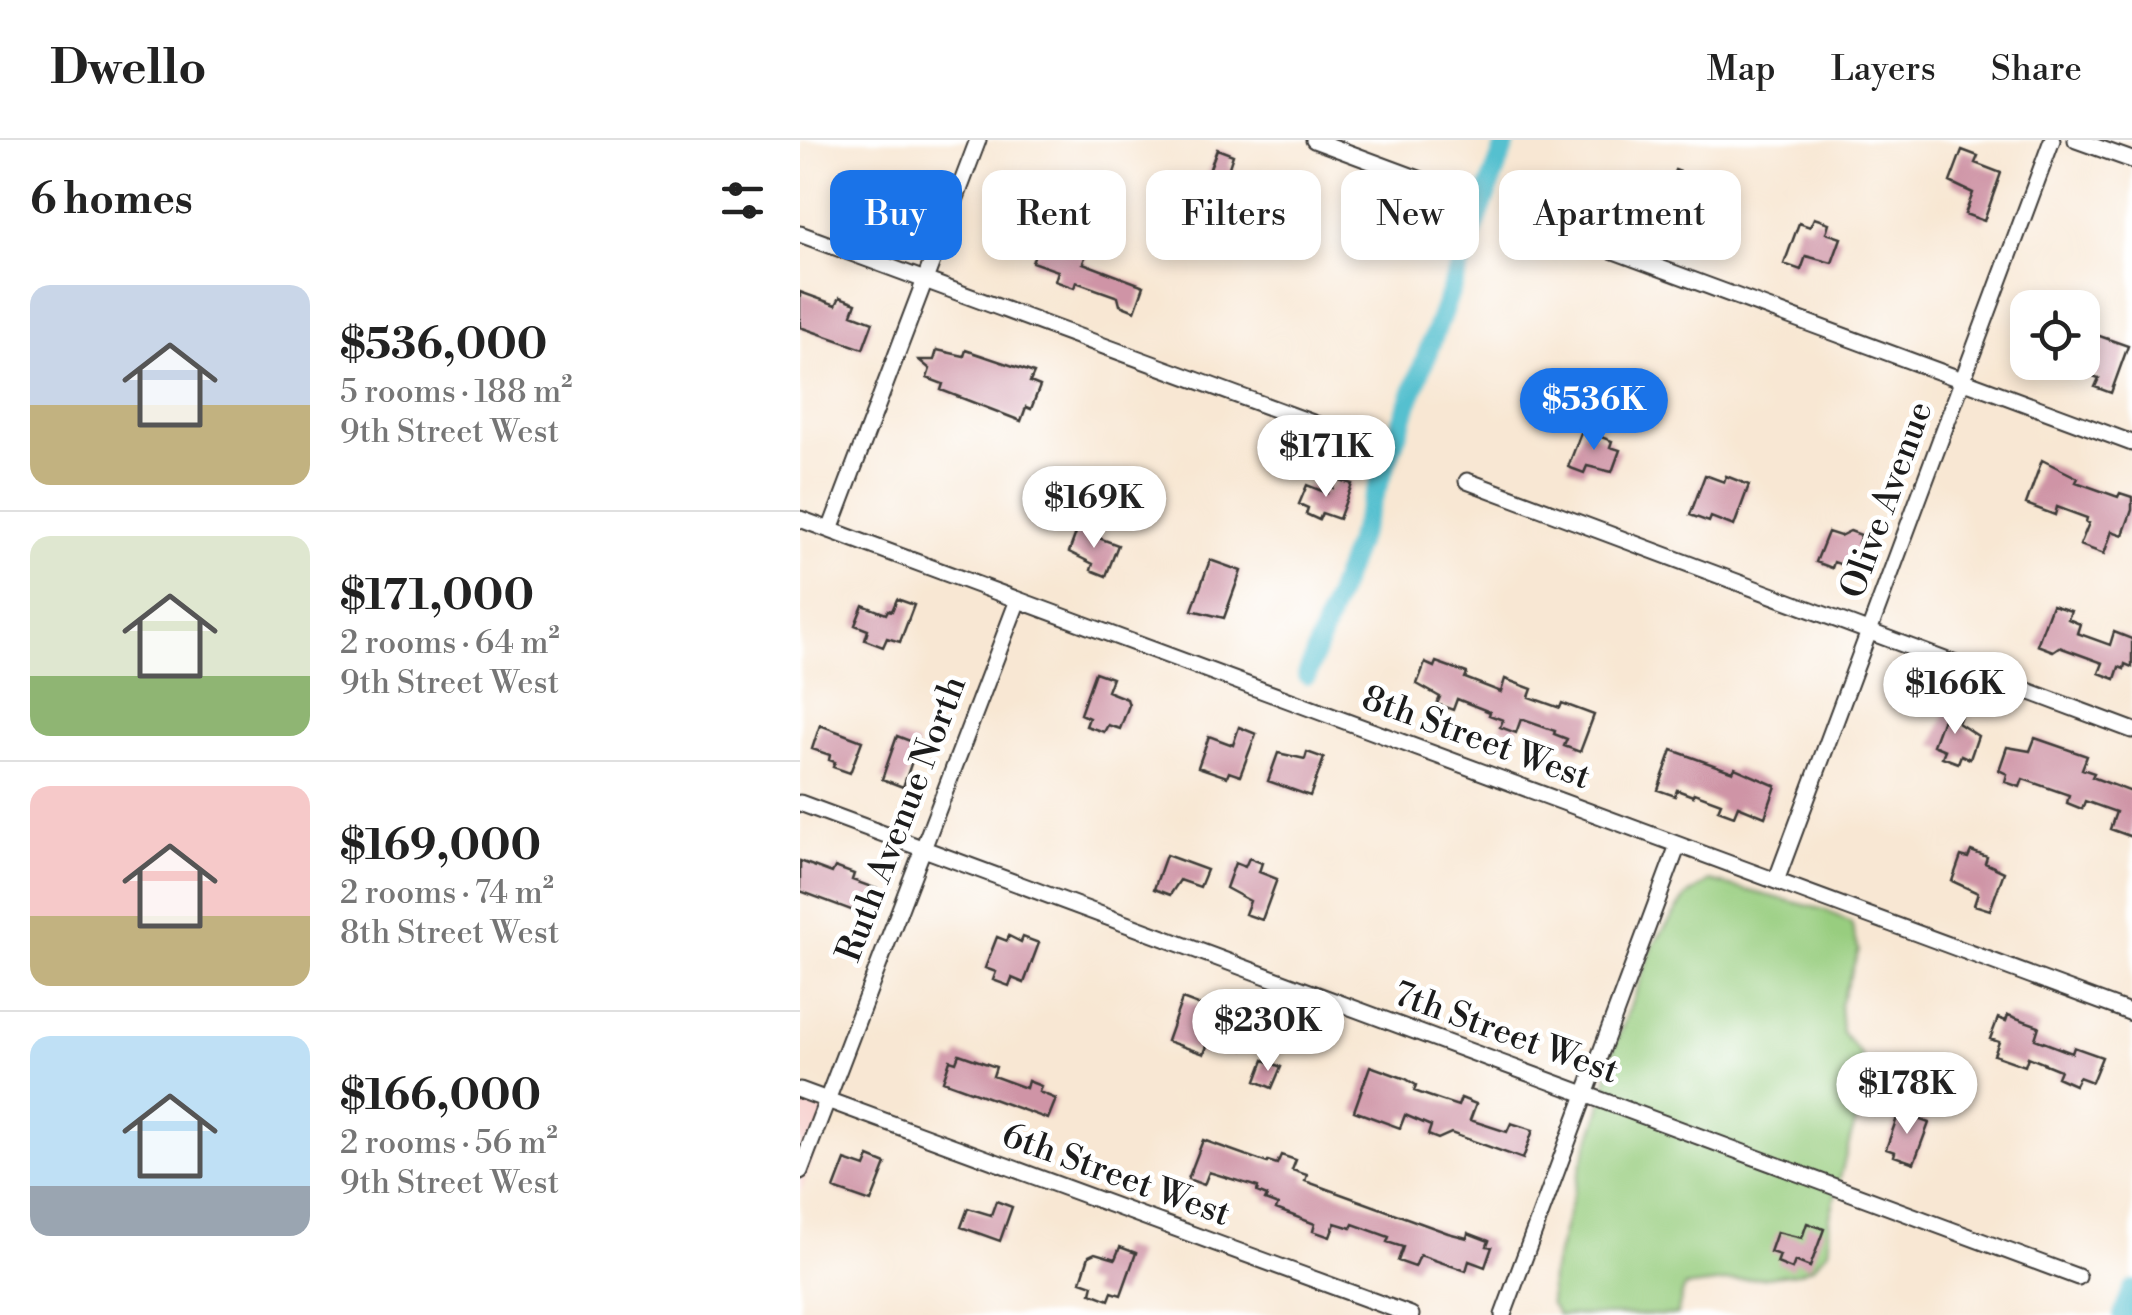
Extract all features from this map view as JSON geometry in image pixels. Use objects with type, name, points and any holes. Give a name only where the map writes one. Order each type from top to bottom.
[{"type":"street","points":[[830,530],[978,140]]},
{"type":"street","points":[[1314,140],[1395,170]]},
{"type":"street","name":"Olive Avenue","points":[[1776,881],[2052,140]]},
{"type":"street","points":[[2076,140],[2132,160]]},
{"type":"street","points":[[800,234],[1328,430]]},
{"type":"street","points":[[1638,260],[2132,443]]},
{"type":"street","points":[[1467,481],[2132,730]]},
{"type":"street","name":"8th Street West","points":[[800,519],[2132,1013]]},
{"type":"street","name":"Ruth Avenue North","points":[[800,1171],[1018,600]]},
{"type":"street","name":"7th Street West","points":[[800,803],[2078,1277]]},
{"type":"street","points":[[1503,1315],[1678,844]]},
{"type":"street","name":"6th Street West","points":[[800,1090],[1411,1315]]},
{"type":"shaded area","points":[[800,1100],[829,1111],[800,1194]]},
{"type":"green space","points":[[1710,881],[1825,910],[1851,923],[1859,950],[1840,1004],[1842,1032],[1861,1055],[1870,1082],[1829,1220],[1829,1249],[1813,1267],[1798,1273],[1684,1287],[1677,1315],[1558,1315],[1550,1303],[1551,1276],[1600,1111],[1613,1051],[1654,944],[1686,897]]},
{"type":"building","points":[[1217,149],[1233,155],[1229,167],[1235,170],[1209,170]]},
{"type":"building","points":[[1962,150],[1978,156],[1975,163],[2001,173],[1984,221],[1965,214],[1973,193],[1950,182]]},
{"type":"building","points":[[1814,218],[1829,223],[1826,233],[1841,238],[1832,263],[1806,256],[1801,270],[1784,264],[1799,223],[1810,227]]},
{"type":"building","points":[[1084,260],[1083,263],[1144,286],[1135,311],[1120,305],[1118,297],[1076,282],[1074,288],[1055,281],[1058,271],[1032,262]]},
{"type":"building","points":[[800,292],[836,305],[840,297],[856,303],[852,314],[873,322],[863,349],[800,327]]},
{"type":"building","points":[[2100,336],[2128,346],[2111,393],[2095,387],[2100,380]]},
{"type":"building","points":[[937,350],[964,356],[966,350],[1034,373],[1030,382],[1040,386],[1031,409],[1026,407],[1021,421],[941,390],[943,384],[927,378],[930,369],[919,360],[934,360]]},
{"type":"building","points":[[1582,430],[1612,441],[1610,447],[1620,450],[1612,472],[1587,466],[1584,473],[1568,467]]},
{"type":"building","points":[[2042,460],[2078,478],[2076,482],[2118,497],[2120,493],[2132,497],[2123,535],[2112,531],[2104,554],[2080,545],[2089,523],[2087,518],[2057,507],[2055,515],[2026,504]]},
{"type":"building","points":[[1705,475],[1724,482],[1726,476],[1749,485],[1734,526],[1711,517],[1709,522],[1690,515]]},
{"type":"building","points":[[1336,479],[1352,484],[1339,519],[1322,513],[1319,520],[1306,514],[1308,508],[1299,504],[1307,485],[1327,493]]},
{"type":"building","points":[[1077,530],[1118,545],[1106,576],[1091,570],[1093,564],[1069,552]]},
{"type":"building","points":[[1850,531],[1861,535],[1858,543],[1870,547],[1860,571],[1834,562],[1832,568],[1816,562],[1828,532],[1840,536]]},
{"type":"building","points":[[1210,560],[1241,571],[1224,618],[1192,610]]},
{"type":"building","points":[[897,599],[914,605],[900,642],[887,638],[883,647],[865,640],[868,630],[855,625],[863,605],[886,614],[892,611]]},
{"type":"building","points":[[2052,605],[2071,611],[2068,619],[2080,624],[2077,633],[2110,645],[2114,632],[2132,639],[2132,667],[2119,667],[2115,679],[2099,673],[2103,663],[2059,647],[2053,651],[2037,645]]},
{"type":"building","points":[[1436,662],[1467,673],[1465,678],[1501,692],[1505,679],[1532,689],[1529,697],[1560,708],[1562,703],[1594,715],[1580,752],[1564,746],[1567,739],[1554,734],[1555,731],[1521,719],[1516,733],[1500,727],[1503,720],[1489,715],[1490,712],[1457,699],[1453,710],[1437,704],[1440,697],[1417,684],[1425,663],[1434,667]]},
{"type":"building","points":[[1095,672],[1112,678],[1107,691],[1127,699],[1129,705],[1120,729],[1108,725],[1104,732],[1086,726],[1089,718],[1080,714]]},
{"type":"building","points":[[1948,705],[1963,710],[1958,723],[1978,736],[1970,759],[1961,755],[1958,763],[1942,757],[1945,750],[1933,745]]},
{"type":"building","points":[[820,725],[862,741],[850,773],[833,767],[835,762],[829,760],[830,755],[812,749]]},
{"type":"building","points":[[1239,727],[1256,734],[1240,776],[1229,772],[1227,777],[1198,767],[1209,736],[1233,745]]},
{"type":"building","points":[[897,736],[918,744],[903,787],[882,779]]},
{"type":"building","points":[[2035,738],[2087,756],[2082,769],[2094,773],[2092,777],[2132,792],[2132,837],[2110,829],[2116,812],[2085,801],[2082,809],[2067,803],[2069,795],[2023,779],[2020,787],[2005,782],[2007,774],[1999,770],[2007,747],[2030,751]]},
{"type":"building","points":[[1672,750],[1733,772],[1735,768],[1776,786],[1765,817],[1738,806],[1734,816],[1718,810],[1721,803],[1694,793],[1693,796],[1677,790],[1675,796],[1658,790]]},
{"type":"building","points":[[1307,752],[1324,758],[1310,796],[1268,781],[1278,753],[1305,759]]},
{"type":"building","points":[[1971,851],[1987,857],[1985,863],[2004,872],[1990,910],[1974,905],[1978,893],[1952,881],[1961,856],[1968,858]]},
{"type":"building","points":[[1166,855],[1207,870],[1200,887],[1180,880],[1170,895],[1154,889]]},
{"type":"building","points":[[1249,858],[1262,863],[1259,872],[1277,879],[1262,920],[1245,914],[1250,901],[1226,888],[1235,863],[1245,867]]},
{"type":"building","points":[[800,861],[832,873],[835,867],[854,874],[852,880],[877,889],[867,916],[800,891]]},
{"type":"building","points":[[1009,936],[1021,942],[1023,937],[1039,943],[1024,983],[1012,978],[1009,986],[993,980],[996,972],[985,968],[997,937],[1007,941]]},
{"type":"building","points":[[1182,999],[1252,1025],[1243,1050],[1210,1038],[1204,1054],[1167,1041]]},
{"type":"building","points":[[2008,1015],[2039,1026],[2035,1039],[2072,1053],[2074,1047],[2102,1057],[2092,1082],[2079,1077],[2075,1085],[2057,1077],[2060,1070],[2028,1057],[2025,1066],[1994,1055],[1999,1042],[1990,1039],[1998,1018],[2006,1021]]},
{"type":"building","points":[[959,1054],[996,1067],[993,1076],[1026,1088],[1028,1081],[1041,1086],[1039,1092],[1056,1099],[1048,1119],[943,1081],[950,1060],[956,1062]]},
{"type":"building","points":[[1264,1060],[1281,1067],[1272,1088],[1256,1081]]},
{"type":"building","points":[[1370,1066],[1406,1079],[1416,1085],[1414,1091],[1458,1106],[1461,1098],[1476,1104],[1470,1120],[1507,1132],[1511,1123],[1533,1130],[1523,1159],[1451,1133],[1438,1139],[1428,1135],[1431,1126],[1405,1115],[1400,1128],[1354,1111]]},
{"type":"building","points":[[1899,1112],[1929,1123],[1914,1163],[1886,1149]]},
{"type":"building","points":[[1203,1140],[1267,1163],[1277,1164],[1281,1155],[1296,1160],[1292,1170],[1307,1175],[1305,1181],[1448,1233],[1467,1238],[1468,1233],[1489,1241],[1487,1246],[1492,1247],[1485,1267],[1469,1261],[1466,1271],[1420,1255],[1415,1267],[1398,1261],[1403,1247],[1387,1242],[1389,1237],[1353,1224],[1351,1228],[1335,1223],[1330,1237],[1313,1231],[1315,1224],[1276,1209],[1278,1205],[1265,1200],[1267,1196],[1257,1192],[1258,1187],[1209,1172],[1204,1185],[1188,1179]]},
{"type":"building","points":[[869,1157],[886,1164],[871,1202],[834,1189],[845,1160],[865,1167]]},
{"type":"building","points":[[996,1201],[1012,1207],[1000,1241],[961,1227],[968,1208],[991,1215]]},
{"type":"building","points":[[1807,1223],[1824,1229],[1810,1267],[1795,1261],[1792,1269],[1777,1263],[1780,1255],[1770,1252],[1777,1232],[1802,1238]]},
{"type":"building","points":[[1120,1247],[1136,1253],[1121,1295],[1112,1292],[1109,1300],[1091,1293],[1093,1285],[1081,1281],[1089,1256],[1095,1253],[1115,1259]]},
{"type":"waterway","points":[[1307,675],[1507,140]]},
{"type":"waterway","points":[[2123,1315],[2132,1290]]}]
